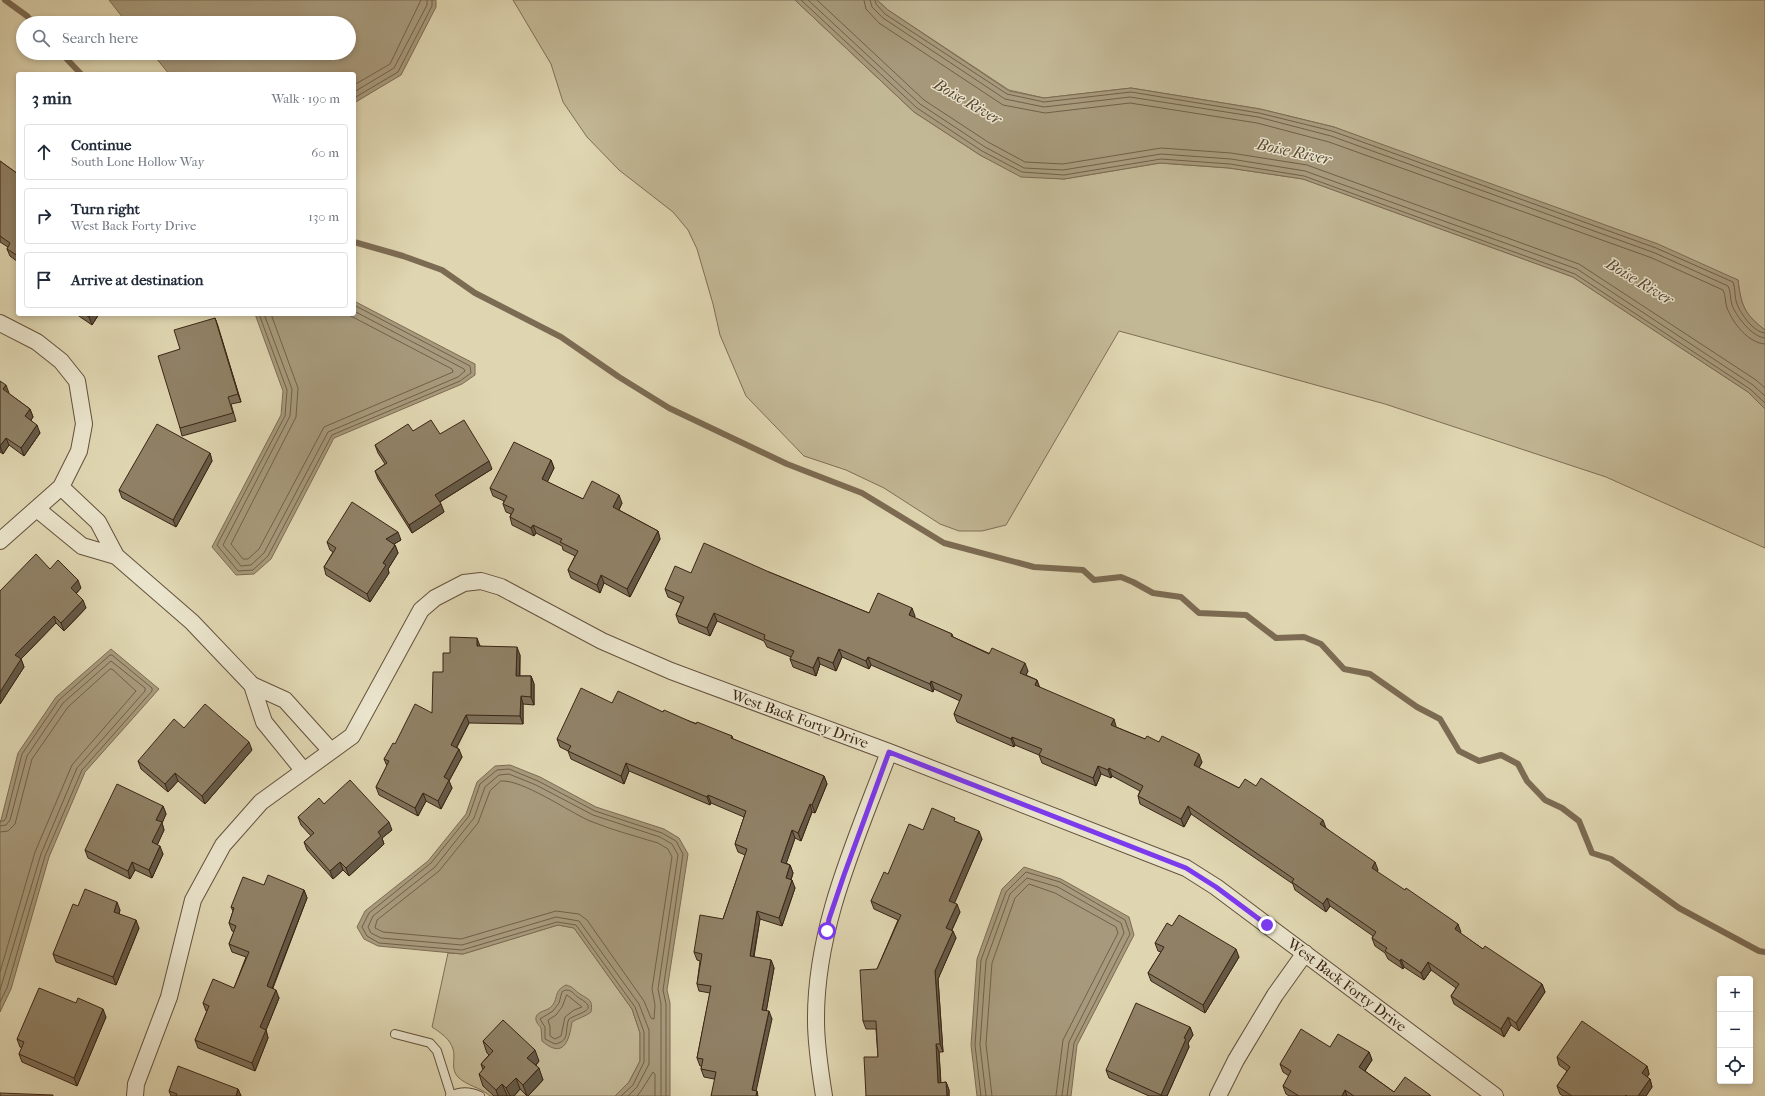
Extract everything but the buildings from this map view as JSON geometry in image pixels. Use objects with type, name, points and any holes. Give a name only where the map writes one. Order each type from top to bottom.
[{"type":"street","points":[[0,323],[37,342],[61,361],[77,381],[84,424],[79,451],[61,486],[0,541]]},
{"type":"street","points":[[61,486],[98,522],[116,556],[192,622],[252,684],[285,700],[331,751],[261,802],[223,845],[193,900],[168,997],[136,1084],[135,1096]]},
{"type":"street","points":[[37,509],[82,546],[116,556]]},
{"type":"street","name":"West Back Forty Drive","points":[[331,751],[352,736],[421,610],[435,598],[464,583],[481,581],[501,587],[602,641],[671,671],[889,752],[1186,868],[1216,887],[1495,1096]]},
{"type":"street","points":[[252,684],[264,722],[303,770]]},
{"type":"street","points":[[824,1096],[818,1057],[816,1020],[821,961],[829,919],[889,752]]},
{"type":"street","points":[[1218,1096],[1236,1060],[1275,994],[1305,953]]},
{"type":"lane","points":[[395,1034],[426,1042],[437,1051],[450,1096],[460,1092],[471,1092],[480,1096]]},
{"type":"shaded area","points":[[513,0],[795,0],[914,112],[980,155],[1021,176],[1064,179],[1160,163],[1229,168],[1303,179],[1573,277],[1748,392],[1765,409],[1765,548],[1606,477],[1385,404],[1119,331],[1006,525],[982,531],[959,531],[940,524],[884,488],[846,470],[804,456],[746,396],[720,335],[713,304],[697,249],[688,230],[673,212],[619,170],[587,137],[563,102],[551,64]]},
{"type":"shaded area","points":[[877,0],[1765,0],[1765,330],[1752,319],[1742,303],[1738,280],[1334,127],[1260,109],[1131,88],[1044,98],[1009,90],[888,10]]},
{"type":"shaded area","points":[[558,925],[574,928],[632,1009],[640,1033],[640,1061],[629,1082],[615,1096],[490,1096],[458,1077],[454,1071],[454,1052],[452,1045],[445,1036],[432,1027],[448,953],[463,954]]},
{"type":"water","points":[[109,0],[436,0],[436,7],[401,75],[356,102],[356,72],[167,72],[158,60],[356,60],[356,16],[122,16]]},
{"type":"water","name":"Boise River","points":[[795,0],[877,0],[888,10],[1009,91],[1044,98],[1131,88],[1260,109],[1334,127],[1658,244],[1738,280],[1742,303],[1752,319],[1765,330],[1765,409],[1748,392],[1573,277],[1303,179],[1229,168],[1160,163],[1064,179],[1021,177],[980,155],[914,112]]},
{"type":"water","points":[[356,302],[475,364],[475,375],[462,384],[334,438],[271,559],[254,574],[236,575],[212,547],[281,415],[283,391],[256,316],[356,316]]},
{"type":"water","points":[[111,649],[159,689],[85,772],[49,857],[11,989],[0,1012],[0,824],[18,753],[56,697]]},
{"type":"water","points":[[510,765],[540,777],[596,807],[664,829],[679,838],[688,854],[667,990],[670,1003],[670,1096],[615,1096],[629,1082],[640,1061],[640,1033],[632,1009],[574,928],[558,925],[463,954],[378,946],[364,939],[357,927],[365,911],[428,861],[466,814],[477,782],[495,766]]},
{"type":"water","points":[[1024,867],[1061,879],[1129,917],[1134,935],[1077,1045],[1071,1096],[977,1096],[971,1045],[977,959],[1002,889]]},
{"type":"water","points":[[566,985],[590,1000],[591,1012],[572,1022],[567,1042],[560,1048],[555,1048],[542,1041],[541,1028],[536,1017],[539,1013],[551,1007],[559,990]]},
{"type":"waterway","points":[[5,0],[27,16]]},
{"type":"waterway","points":[[68,60],[79,72]]},
{"type":"waterway","points":[[356,243],[403,256],[442,270],[475,293],[561,337],[619,377],[669,408],[787,464],[862,493],[944,543],[1034,567],[1083,570],[1094,580],[1121,577],[1153,593],[1181,597],[1199,613],[1246,615],[1276,638],[1304,637],[1321,644],[1344,669],[1370,674],[1417,707],[1440,719],[1459,751],[1479,761],[1501,755],[1518,764],[1527,781],[1545,800],[1562,808],[1579,821],[1592,853],[1611,859],[1679,908],[1759,951],[1765,952]]},
{"type":"route","points":[[827,931],[829,919],[844,875],[889,752],[1186,868],[1216,887],[1267,925]]}]
